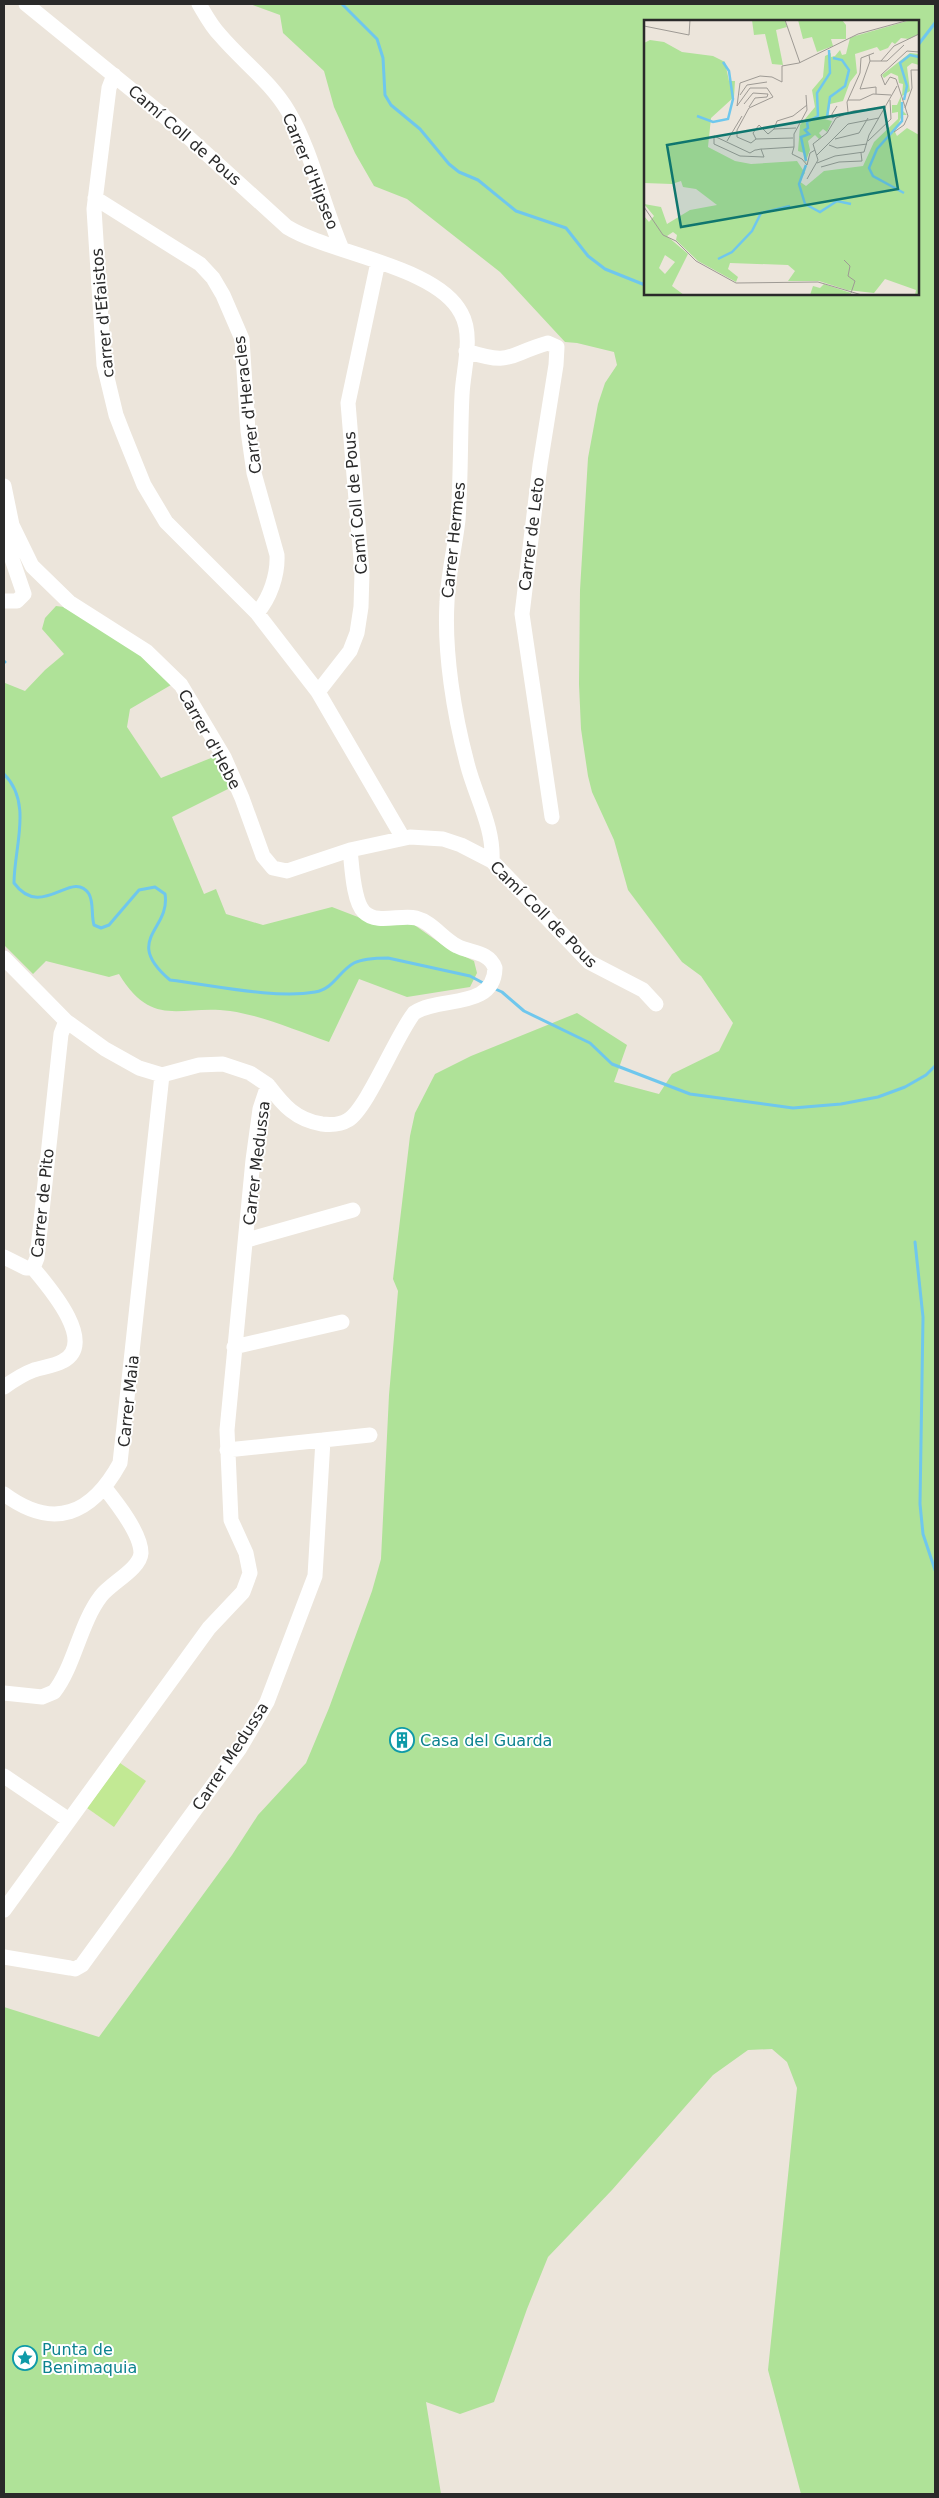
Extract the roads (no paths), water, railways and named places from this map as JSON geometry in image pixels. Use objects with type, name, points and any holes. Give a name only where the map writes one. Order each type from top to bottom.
[{"type":"street","name":"Camí Coll de Pous","points":[[26,4],[211,156],[287,227],[307,237],[378,262],[348,403],[362,572],[360,614],[354,643],[347,658],[318,692]]},
{"type":"street","name":"Carrer d'Hipseo","points":[[198,4],[219,35],[265,81],[289,112],[342,249]]},
{"type":"street","name":"carrer d'Efaistos","points":[[114,75],[110,88],[95,198],[103,349],[108,384],[123,433],[144,485],[166,522],[257,613],[318,692]]},
{"type":"street","name":"Carrer d'Heracles","points":[[95,198],[204,268],[223,295],[239,330],[244,356],[248,424],[254,473],[277,555],[276,568],[268,594],[257,613]]},
{"type":"street","name":"Carrer Hermes","points":[[378,262],[428,282],[455,305],[461,312],[465,325],[466,352],[462,393],[458,517],[448,586],[447,638],[464,751],[491,836],[492,861]]},
{"type":"street","name":"Carrer de Leto","points":[[466,352],[502,360],[516,357],[548,343],[557,347],[556,365],[540,465],[522,614],[552,817]]},
{"type":"street","name":"Carrer d'Hebe","points":[[4,486],[12,525],[24,554],[42,578],[76,607],[140,646],[168,670],[181,685],[224,757],[264,856],[270,865],[278,870],[287,871],[350,850],[403,838]]},
{"type":"street","points":[[4,601],[17,601],[24,594],[12,559],[12,525]]},
{"type":"street","points":[[318,692],[403,838]]},
{"type":"street","name":"Camí Coll de Pous","points":[[403,838],[427,837],[450,841],[471,849],[492,861],[589,962],[643,990],[656,1004]]},
{"type":"street","name":"Carrer Medussa","points":[[268,1085],[284,1106],[296,1116],[323,1124],[337,1124],[347,1121],[363,1101],[414,1013],[428,1006],[475,997],[485,991],[493,981],[495,968],[488,957],[457,946],[421,920],[410,917],[377,918],[366,914],[358,901],[350,850]]},
{"type":"street","points":[[4,958],[66,1021],[128,1062],[148,1072],[162,1075],[199,1065],[223,1064],[250,1073],[268,1085]]},
{"type":"street","name":"Carrer de Pito","points":[[4,1387],[25,1374],[62,1362],[70,1357],[76,1345],[73,1326],[33,1268],[37,1258],[60,1044],[66,1021]]},
{"type":"street","name":"Carrer Maia","points":[[104,1487],[120,1463],[122,1452],[162,1075]]},
{"type":"street","name":"Carrer Medussa","points":[[4,1910],[208,1628],[247,1585],[250,1565],[231,1520],[227,1450],[228,1408],[247,1240],[253,1160],[260,1109],[268,1085]]},
{"type":"street","name":"Carrer Medussa","points":[[247,1240],[353,1210]]},
{"type":"street","points":[[4,1257],[26,1268],[33,1268]]},
{"type":"street","points":[[234,1347],[342,1322]]},
{"type":"street","points":[[227,1450],[370,1435]]},
{"type":"street","name":"Carrer Medussa","points":[[4,1957],[70,1968],[82,1966],[184,1827],[258,1720],[271,1692],[315,1576],[323,1440]]},
{"type":"street","points":[[4,1494],[29,1509],[58,1515],[81,1508],[104,1487],[129,1522],[139,1541],[141,1554],[138,1562],[112,1584],[96,1602],[54,1692],[42,1697],[4,1693]]},
{"type":"street","points":[[4,1776],[69,1820]]},
{"type":"waterway","points":[[342,4],[377,39],[383,58],[385,95],[391,105],[420,129],[449,164],[459,172],[478,180],[516,211],[566,228],[588,256],[605,269],[644,285]]},
{"type":"waterway","points":[[919,44],[935,23]]},
{"type":"waterway","points":[[4,774],[13,786],[18,798],[20,812],[14,883],[25,893],[35,897],[46,896],[74,887],[82,888],[91,898],[94,925],[101,928],[109,925],[139,890],[155,887],[165,894],[165,906],[162,917],[149,944],[150,954],[156,966],[170,980],[243,991],[299,994],[322,990],[332,984],[349,966],[358,961],[388,958],[470,976],[485,984]]},
{"type":"waterway","points":[[493,988],[502,992],[524,1011],[590,1043],[612,1064],[690,1094],[793,1108],[841,1104],[878,1097],[905,1087],[926,1075],[935,1066]]},
{"type":"waterway","points":[[915,1242],[923,1317],[920,1504],[923,1534],[935,1570]]},
{"type":"place","name":"Casa del Guarda","points":[[402,1740]]},
{"type":"place","name":"Punta de Benimaquia","points":[[25,2358]]}]
